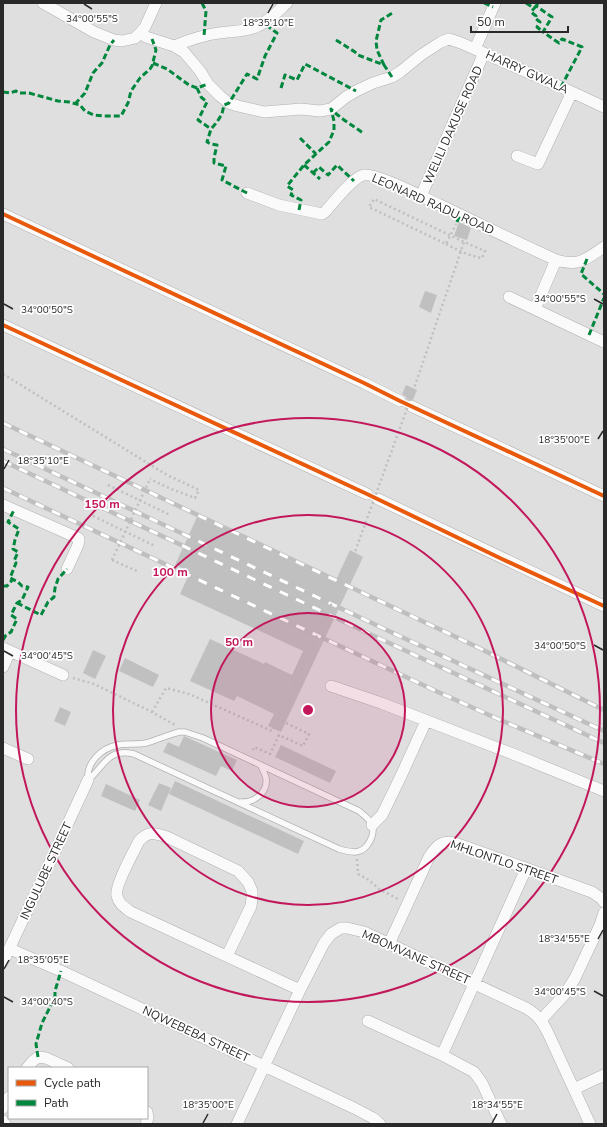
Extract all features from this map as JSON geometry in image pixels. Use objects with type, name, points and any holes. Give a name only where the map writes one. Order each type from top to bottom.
[{"type":"street","points":[[47,4],[94,32],[114,40],[128,40],[134,38],[145,27],[156,3]]},
{"type":"street","points":[[140,33],[146,37],[174,46],[218,33],[239,31],[256,27],[263,24],[287,3]]},
{"type":"street","name":"WELILI DAKUSE ROAD","points":[[421,196],[479,51],[495,3]]},
{"type":"street","name":"HARRY GWALA","points":[[174,46],[184,52],[200,71],[208,84],[229,103],[264,112],[301,109],[320,111],[331,109],[356,91],[400,72],[433,46],[449,39],[604,107]]},
{"type":"street","points":[[516,156],[538,164],[572,92]]},
{"type":"street","name":"LEONARD RADU ROAD","points":[[247,193],[279,206],[322,214],[359,176],[371,175],[421,196],[556,260],[566,263],[580,262],[604,247]]},
{"type":"street","points":[[3,214],[400,401]]},
{"type":"street","points":[[534,309],[556,260]]},
{"type":"street","points":[[509,297],[604,342]]},
{"type":"street","points":[[3,325],[367,494]]},
{"type":"street","points":[[411,406],[604,496]]},
{"type":"street","points":[[378,499],[604,606]]},
{"type":"street","points":[[3,505],[78,538],[78,545],[67,569]]},
{"type":"street","points":[[3,667],[7,649],[63,675]]},
{"type":"street","points":[[331,686],[381,703],[604,791]]},
{"type":"street","points":[[372,825],[382,815],[426,721]]},
{"type":"street","points":[[3,748],[28,759]]},
{"type":"street","name":"INGULUBE STREET","points":[[3,962],[88,780]]},
{"type":"street","points":[[227,956],[251,906],[252,891],[248,882],[238,872],[167,837],[151,833],[144,836],[139,841],[117,887],[116,891],[119,901],[123,906],[131,912],[300,990]]},
{"type":"street","name":"MHLONTLO STREET","points":[[389,944],[429,857],[442,843],[455,843],[592,892],[604,902]]},
{"type":"street","points":[[442,1055],[526,869]]},
{"type":"street","points":[[541,1020],[562,997],[575,978],[600,925],[604,913]]},
{"type":"street","name":"MBOMVANE STREET","points":[[238,1124],[300,990],[324,943],[331,934],[341,928],[355,929],[364,932],[534,1012],[541,1020],[590,1124]]},
{"type":"street","name":"NQWEBEBA STREET","points":[[10,949],[68,974],[354,1108],[373,1118],[380,1124]]},
{"type":"street","points":[[368,1021],[442,1055],[474,1072],[482,1083],[501,1124]]},
{"type":"street","points":[[28,1067],[38,1057],[46,1058],[66,1067]]},
{"type":"street","points":[[574,1089],[604,1075]]},
{"type":"street","points":[[3,1108],[8,1099]]},
{"type":"lane","points":[[179,732],[186,732],[203,738],[359,811],[372,825],[372,837],[368,846],[362,850],[350,852],[134,754],[126,752],[110,757],[88,780],[87,773],[92,762],[97,755],[107,749],[116,745],[147,742],[179,732]]},
{"type":"lane","points":[[238,802],[246,803],[253,801],[261,794],[265,785],[266,776],[261,766]]},
{"type":"path","points":[[374,199],[485,251],[482,258],[469,255],[446,244],[369,208],[374,199]]},
{"type":"path","points":[[446,244],[457,222]]},
{"type":"path","points":[[152,712],[166,688],[189,694],[272,731],[352,560],[411,399],[464,242]]},
{"type":"path","points":[[3,374],[167,475],[199,490],[195,498],[150,479],[112,560],[137,571]]},
{"type":"path","points":[[108,485],[170,515]]},
{"type":"path","points":[[93,516],[155,546]]},
{"type":"path","points":[[63,675],[94,684],[152,712],[174,724],[179,732]]},
{"type":"path","points":[[253,750],[254,747],[270,754],[279,735],[303,746],[309,734],[278,719]]},
{"type":"path","points":[[356,852],[358,874],[369,880],[379,889],[408,904]]},
{"type":"building","points":[[459,222],[471,228],[467,240],[454,236]]},
{"type":"building","points":[[425,291],[437,295],[431,313],[419,307]]},
{"type":"building","points":[[406,385],[417,390],[413,400],[407,400],[402,394]]},
{"type":"building","points":[[197,517],[335,582],[350,550],[363,557],[281,732],[268,726],[274,714],[237,696],[234,701],[190,681],[210,639],[292,675],[303,651],[180,594],[190,572],[175,565]]},
{"type":"building","points":[[93,650],[106,656],[95,679],[83,673]]},
{"type":"building","points":[[125,658],[159,675],[153,687],[119,671]]},
{"type":"building","points":[[60,707],[71,712],[65,726],[54,721]]},
{"type":"building","points":[[184,736],[237,760],[232,771],[221,766],[216,776],[163,752],[168,742],[179,747]]},
{"type":"building","points":[[281,745],[336,771],[330,783],[275,757]]},
{"type":"building","points":[[175,781],[304,841],[298,854],[169,794]]},
{"type":"building","points":[[159,783],[171,788],[161,811],[148,805]]},
{"type":"building","points":[[106,784],[140,800],[135,811],[101,796]]},
{"type":"railway","points":[[3,423],[475,646],[604,710]]},
{"type":"railway","points":[[3,449],[604,731]]},
{"type":"railway","points":[[3,461],[604,743]]},
{"type":"railway","points":[[3,488],[438,692],[604,764]]},
{"type":"marked path","points":[[202,3],[206,11],[204,36]]},
{"type":"marked path","points":[[484,3],[493,7]]},
{"type":"marked path","points":[[526,3],[534,8]]},
{"type":"marked path","points":[[538,3],[536,6],[552,17],[543,32],[559,43],[562,39],[582,47],[561,87]]},
{"type":"marked path","points":[[536,6],[531,12],[540,22],[537,27],[543,32]]},
{"type":"marked path","points":[[384,65],[377,50],[376,41],[381,20],[394,12]]},
{"type":"marked path","points":[[247,193],[222,180],[226,166],[214,163],[217,145],[207,142],[211,129],[222,114],[224,105],[229,103],[247,74],[257,79],[265,56],[277,33],[263,23]]},
{"type":"marked path","points":[[3,92],[10,93],[16,91],[19,93],[29,93],[58,101],[69,102],[80,105],[85,111],[94,115],[121,116],[128,103],[131,91],[140,78],[152,66],[156,50],[152,39]]},
{"type":"marked path","points":[[75,104],[85,93],[93,73],[102,63],[110,45],[114,40]]},
{"type":"marked path","points":[[336,40],[358,55],[384,65],[392,77]]},
{"type":"marked path","points":[[153,63],[167,69],[189,85],[197,88],[208,84]]},
{"type":"marked path","points":[[281,88],[285,75],[297,80],[305,64],[356,91]]},
{"type":"marked path","points":[[197,88],[201,97],[207,102],[198,120],[211,129]]},
{"type":"marked path","points":[[299,210],[301,200],[291,195],[293,190],[287,186],[304,165],[329,142],[334,130],[334,121],[331,109],[363,133]]},
{"type":"marked path","points":[[300,138],[316,154]]},
{"type":"marked path","points":[[304,165],[320,179]]},
{"type":"marked path","points":[[313,173],[319,167],[328,175],[337,165],[354,181]]},
{"type":"marked path","points":[[457,222],[460,215]]},
{"type":"marked path","points":[[587,259],[581,274],[604,294]]},
{"type":"marked path","points":[[589,335],[604,298]]},
{"type":"marked path","points":[[3,640],[6,635],[11,632],[17,619],[11,615],[17,603],[22,600],[28,587],[22,586],[10,578],[16,563],[14,561],[18,552],[13,549],[19,529],[8,522],[14,510]]},
{"type":"marked path","points":[[17,603],[41,615],[48,602],[54,597],[58,579],[67,569]]},
{"type":"marked path","points":[[3,586],[7,586],[13,579]]},
{"type":"marked path","points":[[38,1057],[36,1044],[42,1023],[55,997],[55,991],[61,971]]},
{"type":"cycle path","points":[[3,214],[604,496]]},
{"type":"cycle path","points":[[3,325],[604,606]]}]
